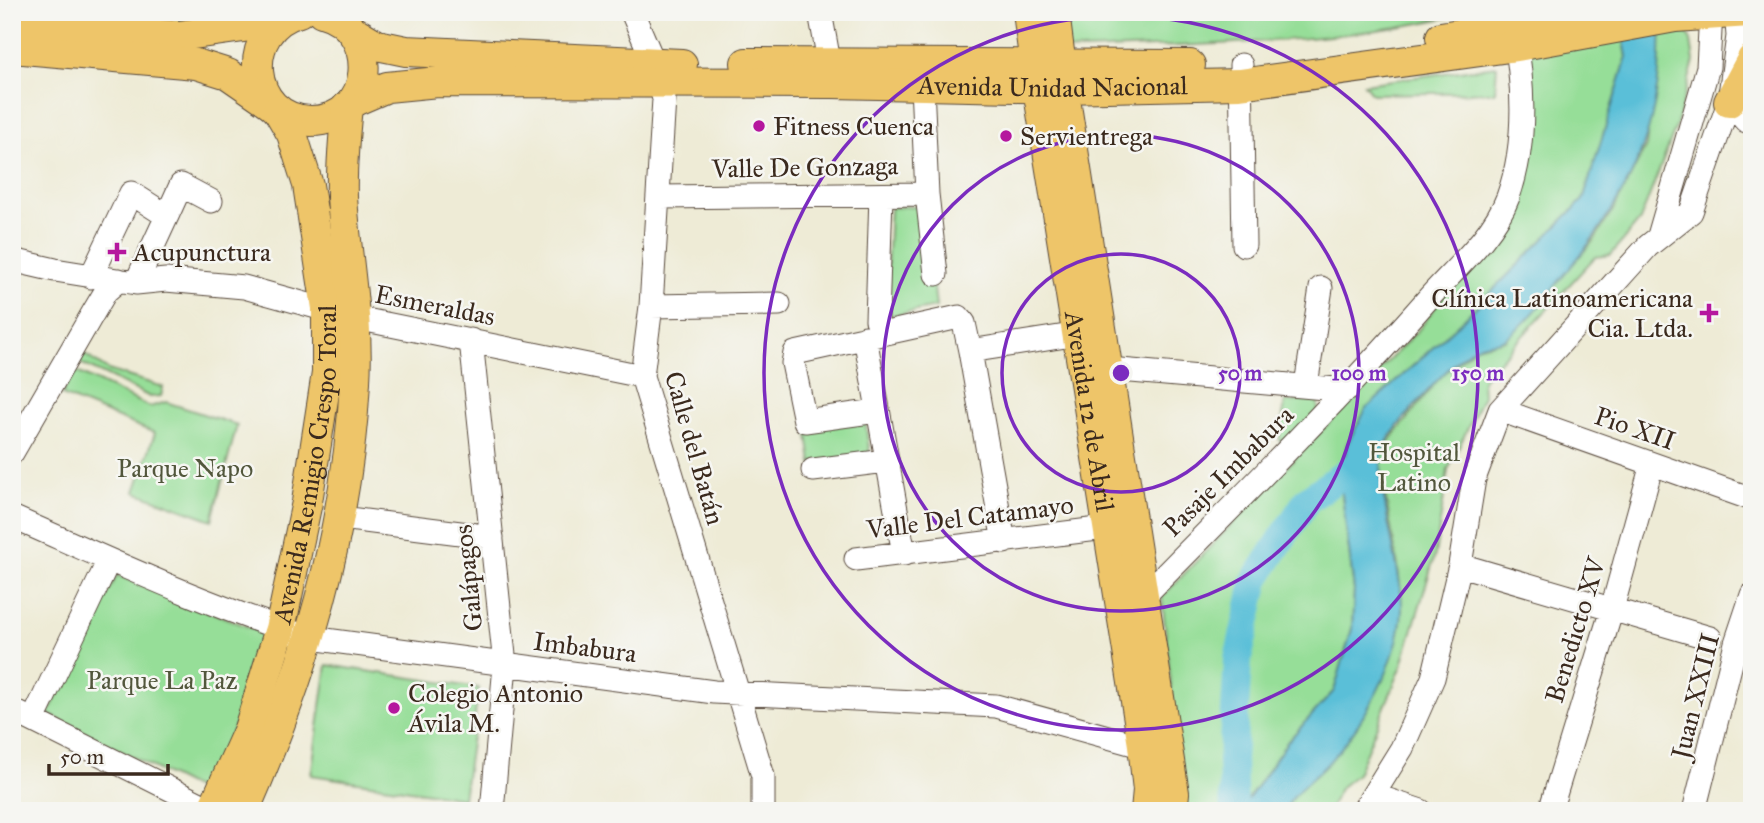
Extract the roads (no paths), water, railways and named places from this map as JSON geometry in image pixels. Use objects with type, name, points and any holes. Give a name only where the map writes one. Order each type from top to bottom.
[{"type":"main road","name":"Avenida 12 de Abril","points":[[1028,12],[1049,77],[1155,750],[1174,793],[1172,811]]},
{"type":"main road","name":"Avenida 12 de Abril","points":[[1049,77],[1054,12]]},
{"type":"main road","name":"Avenida Unidad Nacional","points":[[275,107],[295,118],[313,121],[331,117],[374,90],[405,83],[657,73],[1049,77],[1240,74],[1598,22],[1723,14]]},
{"type":"main road","points":[[12,20],[120,33],[180,36],[286,16]]},
{"type":"main road","name":"Avenida Remigio Crespo Toral","points":[[213,810],[249,729],[280,629],[307,502],[327,373],[327,308],[308,185],[292,134],[257,77],[256,62],[267,33],[286,16]]},
{"type":"main road","name":"Avenida Unidad Nacional","points":[[338,19],[377,45],[406,51],[657,73]]},
{"type":"main road","name":"Avenida Remigio Crespo Toral","points":[[244,811],[282,725],[311,638],[341,518],[355,382],[356,318],[342,195],[350,104],[360,89],[365,66],[360,43],[338,19]]},
{"type":"main road","points":[[12,48],[196,64],[228,74],[275,107]]},
{"type":"main road","points":[[1730,102],[1752,59]]},
{"type":"main road","name":"Avenida Unidad Nacional","points":[[831,73],[922,86],[1049,77]]},
{"type":"main road","name":"Avenida 12 de Abril","points":[[1090,332],[1109,369],[1120,527],[1144,596],[1155,750],[1146,811]]},
{"type":"street","name":"Calle del Batán","points":[[632,12],[657,73],[664,99],[652,306],[642,376],[762,776],[763,811]]},
{"type":"street","points":[[820,12],[831,73]]},
{"type":"street","points":[[1421,811],[1368,803],[1402,748],[1433,678],[1460,565],[1474,479],[1500,410],[1554,347],[1659,236],[1691,212],[1730,102],[1738,36],[1723,14]]},
{"type":"street","points":[[1659,236],[1723,14]]},
{"type":"street","name":"Pasaje Imbabura","points":[[1144,596],[1347,390],[1488,230],[1507,199],[1518,159],[1522,121],[1515,35]]},
{"type":"street","points":[[1240,74],[1244,245]]},
{"type":"street","name":"Valle De Gonzaga","points":[[660,197],[927,194],[922,86]]},
{"type":"street","points":[[1730,102],[1746,121],[1752,122]]},
{"type":"street","points":[[12,453],[106,291],[127,281],[167,216],[181,185],[211,201]]},
{"type":"street","points":[[91,277],[131,193],[167,216]]},
{"type":"street","points":[[927,194],[936,274]]},
{"type":"street","points":[[881,195],[871,328],[877,411],[904,554]]},
{"type":"street","name":"Esmeraldas","points":[[12,260],[91,277],[127,281],[166,280],[244,288],[327,308],[356,318],[642,376]]},
{"type":"street","points":[[1306,385],[1321,288]]},
{"type":"street","points":[[652,306],[779,304]]},
{"type":"street","points":[[877,411],[806,421],[793,363],[795,353],[871,328],[959,317],[964,323],[970,351],[1004,542]]},
{"type":"street","points":[[970,351],[1090,332]]},
{"type":"street","name":"Galápagos","points":[[471,340],[505,665],[497,810]]},
{"type":"street","points":[[1109,369],[1347,390]]},
{"type":"street","name":"Pio XII","points":[[1500,410],[1752,499]]},
{"type":"street","points":[[813,470],[886,461]]},
{"type":"street","name":"Benedicto XV","points":[[1550,811],[1612,609],[1652,464]]},
{"type":"street","name":"Imbabura","points":[[12,517],[109,560],[280,629],[311,638],[737,694],[996,706],[1155,750]]},
{"type":"street","points":[[341,518],[492,537]]},
{"type":"street","name":"Valle Del Catamayo","points":[[856,559],[1120,527]]},
{"type":"street","points":[[109,560],[22,715],[213,810]]},
{"type":"street","points":[[1460,565],[1710,638]]},
{"type":"street","name":"Juan XXIII","points":[[1694,811],[1736,643],[1752,595]]},
{"type":"water","points":[[1660,21],[1656,96],[1648,129],[1623,191],[1605,221],[1529,318],[1506,338],[1476,347],[1454,364],[1411,410],[1384,448],[1381,462],[1382,481],[1402,610],[1395,650],[1378,691],[1342,746],[1294,796],[1284,811],[1240,811],[1288,741],[1334,691],[1352,629],[1354,590],[1340,479],[1347,444],[1366,409],[1465,318],[1583,200],[1627,57],[1622,29]]},
{"type":"waterway","points":[[1234,811],[1232,760],[1238,659],[1256,579],[1307,500],[1358,464]]},
{"type":"place","name":"Fitness Cuenca","points":[[759,126]]},
{"type":"place","name":"Servientrega","points":[[1006,136]]},
{"type":"place","name":"Acupunctura","points":[[117,252]]},
{"type":"place","name":"Clínica Latinoamericana Cia. Ltda.","points":[[1709,313]]},
{"type":"place","name":"Colegio Antonio Ávila M.","points":[[394,708]]},
{"type":"park label","name":"Hospital Latino","points":[[1414,467]]},
{"type":"park label","name":"Parque Napo","points":[[185,468]]},
{"type":"park label","name":"Parque La Paz","points":[[162,680]]}]
